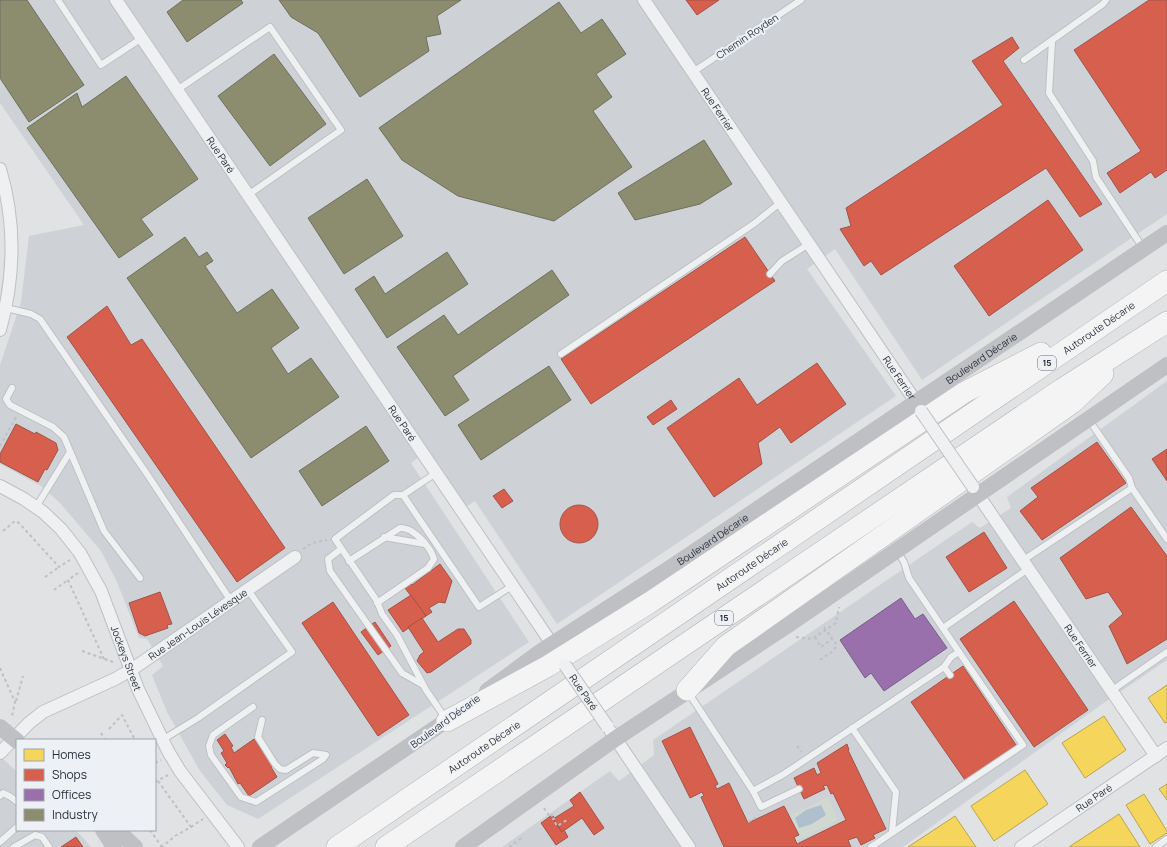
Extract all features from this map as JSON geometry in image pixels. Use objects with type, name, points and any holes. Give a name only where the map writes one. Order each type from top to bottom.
[{"type":"highway","name":"Autoroute Décarie","points":[[337,847],[1167,281]]},
{"type":"highway","points":[[447,721],[649,603],[965,392],[1115,316]]},
{"type":"highway","points":[[687,690],[726,646],[1072,403],[1159,327]]},
{"type":"highway","name":"15","points":[[386,847],[1056,393],[1159,327]]},
{"type":"main road","name":"Boulevard Décarie","points":[[559,655],[673,566],[919,407],[1143,249],[1167,234]]},
{"type":"main road","points":[[463,847],[611,732],[687,690],[735,661],[897,551],[975,491],[1088,419],[1167,365]]},
{"type":"main road","name":"Boulevard Décarie","points":[[260,847],[447,721]]},
{"type":"main road","points":[[0,727],[16,740]]},
{"type":"main road","points":[[103,831],[109,847]]},
{"type":"main road","points":[[104,831],[114,847]]},
{"type":"main road","points":[[118,831],[135,847]]},
{"type":"street","name":"Rue Paré","points":[[116,0],[689,847]]},
{"type":"street","name":"Rue Ferrier","points":[[644,0],[1025,565],[1156,756]]},
{"type":"street","points":[[0,169],[9,205],[13,243],[6,308],[0,330]]},
{"type":"street","points":[[0,324],[6,308]]},
{"type":"street","name":"Jockeys Street","points":[[0,486],[36,507],[66,535],[93,574],[111,613],[138,690],[162,740],[180,771],[238,847]]},
{"type":"street","name":"Rue Jean-Louis Lévesque","points":[[17,739],[31,720],[44,712],[131,670],[297,555]]},
{"type":"street","name":"Rue Jean-Louis Lévesque","points":[[0,753],[16,740]]},
{"type":"street","name":"Rue Paré","points":[[1021,847],[1167,748]]},
{"type":"lane","points":[[58,0],[101,65],[142,38]]},
{"type":"lane","name":"Chemin Royden","points":[[693,72],[801,0]]},
{"type":"lane","points":[[1024,60],[1103,4],[1106,0]]},
{"type":"lane","points":[[177,90],[270,27],[341,130],[248,195]]},
{"type":"lane","points":[[1052,41],[1049,93],[1093,161],[1096,177],[1143,249]]},
{"type":"lane","points":[[562,354],[755,223],[781,202]]},
{"type":"lane","points":[[770,274],[782,261],[809,244]]},
{"type":"lane","points":[[6,308],[32,314],[40,319],[147,474],[232,601]]},
{"type":"lane","points":[[12,388],[6,399],[10,405],[53,427],[64,437],[104,531],[140,578]]},
{"type":"lane","points":[[1088,419],[1129,478],[1132,488],[1167,539]]},
{"type":"lane","points":[[36,507],[70,452]]},
{"type":"lane","points":[[436,473],[403,495],[394,495],[335,539],[377,603],[382,614],[397,635],[423,685],[447,721]]},
{"type":"lane","points":[[943,628],[1025,565],[1132,488]]},
{"type":"lane","points":[[403,495],[479,607],[512,586]]},
{"type":"lane","points":[[349,560],[384,537],[400,528],[405,527],[425,544],[432,553],[434,558],[428,568],[377,603]]},
{"type":"lane","points":[[384,537],[425,544]]},
{"type":"lane","points":[[341,549],[328,559],[330,571],[402,673],[423,685]]},
{"type":"lane","points":[[870,847],[1023,745],[909,578],[904,562],[897,551]]},
{"type":"lane","points":[[162,740],[198,718],[292,652],[248,590]]},
{"type":"lane","points":[[753,791],[784,774],[944,667],[951,657],[959,652]]},
{"type":"lane","points":[[1111,691],[1167,652]]},
{"type":"lane","points":[[944,667],[950,675]]},
{"type":"lane","points":[[687,690],[753,791],[761,807],[799,789]]},
{"type":"lane","points":[[253,707],[213,735],[209,746],[211,755],[241,797],[256,802],[323,759],[326,754],[313,753],[286,770],[280,769],[275,764],[258,737],[262,720]]},
{"type":"lane","points":[[852,728],[896,792],[892,832]]},
{"type":"lane","points":[[0,796],[3,793],[16,801]]},
{"type":"lane","points":[[0,842],[16,828]]},
{"type":"lane","points":[[14,847],[36,835],[42,837],[49,847]]},
{"type":"lane","points":[[1156,847],[1167,839]]},
{"type":"path","points":[[0,446],[20,410]]},
{"type":"path","points":[[3,531],[15,521],[20,523],[59,567]]},
{"type":"path","points":[[297,555],[312,543],[335,539]]},
{"type":"path","points":[[45,577],[71,560]]},
{"type":"path","points":[[54,590],[79,572]]},
{"type":"path","points":[[68,580],[104,659]]},
{"type":"path","points":[[795,637],[812,639],[826,630],[836,623],[839,607]]},
{"type":"path","points":[[820,660],[837,645],[822,625]]},
{"type":"path","points":[[815,637],[821,647],[832,639]]},
{"type":"path","points":[[82,651],[113,662]]},
{"type":"path","points":[[0,668],[15,702]]},
{"type":"path","points":[[12,716],[23,676]]},
{"type":"path","points":[[109,729],[122,715],[134,739]]},
{"type":"path","points":[[101,733],[104,739]]},
{"type":"path","points":[[797,746],[804,754]]},
{"type":"path","points":[[156,762],[161,760]]},
{"type":"path","points":[[169,774],[156,781],[191,827]]},
{"type":"path","points":[[544,808],[550,816],[552,815],[558,826],[567,820]]},
{"type":"path","points":[[151,831],[162,847],[175,836],[202,820]]},
{"type":"path","points":[[509,847],[523,837]]},
{"type":"shaded area","points":[[0,0],[1167,0],[1167,214],[922,380],[835,249],[807,269],[896,396],[557,624],[475,501],[466,507],[427,451],[411,463],[529,642],[258,819],[227,805],[200,771],[167,712],[152,675],[163,666],[147,639],[139,638],[117,582],[101,551],[60,503],[41,486],[0,464],[0,365],[21,302],[29,236],[84,225],[0,103]]},
{"type":"shaded area","points":[[1167,381],[1167,660],[1098,707],[903,847],[502,847],[610,771],[619,781],[654,755],[653,740],[972,522],[980,528],[1011,508],[1007,497]]},
{"type":"shaded area","points":[[0,756],[16,771],[16,831],[77,831],[91,847],[0,847]]},
{"type":"shaded area","points":[[828,797],[838,820],[796,841],[794,837],[799,834],[788,816]]},
{"type":"water","points":[[821,805],[826,815],[812,824],[799,828],[795,818],[806,810]]},
{"type":"building: Homes","points":[[1167,685],[1167,722],[1165,723],[1148,698]]},
{"type":"building: Homes","points":[[1104,716],[1126,750],[1085,778],[1062,743]]},
{"type":"building: Homes","points":[[1025,770],[1048,804],[994,841],[971,806]]},
{"type":"building: Homes","points":[[1167,784],[1167,800],[1159,789]]},
{"type":"building: Homes","points":[[1144,794],[1167,831],[1167,833],[1150,844],[1126,805]]},
{"type":"building: Homes","points":[[1119,814],[1140,847],[1069,847]]},
{"type":"building: Homes","points":[[955,816],[976,847],[908,847]]},
{"type":"building: Shops","points":[[686,0],[719,0],[697,15]]},
{"type":"building: Shops","points":[[1149,0],[1167,0],[1167,170],[1155,178],[1151,172],[1120,193],[1107,173],[1141,151],[1074,50]]},
{"type":"building: Shops","points":[[1012,37],[1019,48],[1003,61],[1102,204],[1080,217],[1046,168],[881,275],[871,261],[864,266],[840,229],[851,226],[846,208],[1003,105],[972,61]]},
{"type":"building: Shops","points":[[1048,200],[1083,250],[989,316],[954,266]]},
{"type":"building: Shops","points":[[745,237],[775,281],[591,404],[561,359]]},
{"type":"building: Shops","points":[[107,306],[131,345],[142,339],[285,548],[237,582],[67,337]]},
{"type":"building: Shops","points":[[817,363],[846,404],[791,443],[780,427],[758,443],[762,464],[714,497],[667,428],[739,378],[757,405]]},
{"type":"building: Shops","points":[[671,400],[677,409],[653,425],[647,417]]},
{"type":"building: Shops","points":[[16,424],[35,434],[36,432],[56,443],[58,450],[47,470],[45,469],[38,482],[0,462],[0,454]]},
{"type":"building: Shops","points":[[1097,442],[1126,483],[1042,540],[1020,511],[1038,497],[1031,488]]},
{"type":"building: Shops","points":[[1167,449],[1167,481],[1152,459]]},
{"type":"building: Shops","points":[[504,489],[513,501],[502,508],[493,496]]},
{"type":"building: Shops","points":[[575,505],[583,505],[590,508],[595,513],[598,524],[595,535],[590,540],[583,543],[575,543],[568,540],[563,535],[560,528],[560,520],[563,513],[568,508]]},
{"type":"building: Shops","points":[[1131,507],[1167,556],[1167,639],[1127,664],[1109,626],[1123,614],[1108,592],[1086,599],[1060,558]]},
{"type":"building: Shops","points":[[984,532],[1007,568],[969,592],[946,557]]},
{"type":"building: Shops","points":[[440,564],[452,581],[445,603],[439,602],[429,608],[432,612],[426,616],[405,588],[411,584],[412,585]]},
{"type":"building: Shops","points":[[160,592],[172,624],[167,625],[168,628],[145,636],[139,633],[129,603]]},
{"type":"building: Shops","points":[[411,595],[426,616],[403,632],[388,610]]},
{"type":"building: Shops","points":[[1014,601],[1088,710],[1034,747],[960,639]]},
{"type":"building: Shops","points":[[333,602],[409,715],[378,736],[302,623]]},
{"type":"building: Shops","points":[[422,618],[438,642],[458,629],[464,629],[471,640],[471,644],[431,672],[427,673],[417,661],[420,655],[424,652],[408,627]]},
{"type":"building: Shops","points":[[375,622],[391,646],[378,655],[361,632]]},
{"type":"building: Shops","points":[[963,666],[1016,745],[965,780],[911,702]]},
{"type":"building: Shops","points":[[690,727],[718,784],[715,786],[717,789],[729,783],[748,823],[784,806],[799,835],[794,837],[797,844],[846,820],[833,793],[831,794],[827,785],[823,786],[825,789],[804,799],[794,778],[814,768],[817,775],[821,773],[817,763],[847,744],[848,750],[886,829],[873,835],[875,838],[861,845],[857,837],[848,840],[851,847],[724,847],[701,797],[704,796],[702,792],[690,798],[662,741]]},
{"type":"building: Shops","points":[[225,734],[233,746],[231,747],[234,753],[254,739],[273,766],[271,767],[277,777],[249,796],[240,783],[238,784],[229,767],[228,768],[225,765],[227,763],[221,753],[224,751],[217,740]]},
{"type":"building: Shops","points":[[580,792],[604,828],[594,835],[582,818],[562,832],[553,819],[574,806],[570,800]]},
{"type":"building: Shops","points":[[552,815],[562,832],[564,830],[568,837],[556,845],[541,823]]},
{"type":"building: Shops","points":[[76,837],[83,847],[61,847]]},
{"type":"building: Offices","points":[[901,598],[915,619],[923,614],[947,648],[884,691],[871,673],[865,678],[840,640]]},
{"type":"building: Industry","points":[[0,0],[27,0],[84,85],[29,122],[0,78]]},
{"type":"building: Industry","points":[[183,0],[241,0],[243,3],[187,42],[167,12]]},
{"type":"building: Industry","points":[[279,0],[461,0],[437,16],[441,34],[426,37],[429,51],[360,97],[318,33],[291,17]]},
{"type":"building: Industry","points":[[559,2],[581,33],[602,19],[626,54],[596,74],[612,97],[593,111],[632,167],[554,221],[458,196],[402,160],[379,128]]},
{"type":"building: Industry","points":[[274,54],[326,124],[270,166],[218,96]]},
{"type":"building: Industry","points":[[126,76],[198,179],[141,219],[153,235],[119,258],[27,128],[77,93],[82,107]]},
{"type":"building: Industry","points":[[704,140],[732,184],[700,204],[635,220],[618,193]]},
{"type":"building: Industry","points":[[367,179],[403,236],[344,274],[308,218]]},
{"type":"building: Industry","points":[[185,237],[199,257],[207,252],[213,261],[205,266],[237,313],[272,289],[299,328],[271,348],[288,374],[311,358],[339,397],[251,458],[127,278]]},
{"type":"building: Industry","points":[[447,252],[468,284],[387,338],[355,289],[374,276],[385,294]]},
{"type":"building: Industry","points":[[552,270],[569,295],[453,376],[469,400],[445,416],[397,347],[444,315],[458,335]]},
{"type":"building: Industry","points":[[549,366],[571,400],[481,460],[458,425]]},
{"type":"building: Industry","points":[[366,426],[389,461],[322,506],[299,471]]}]
